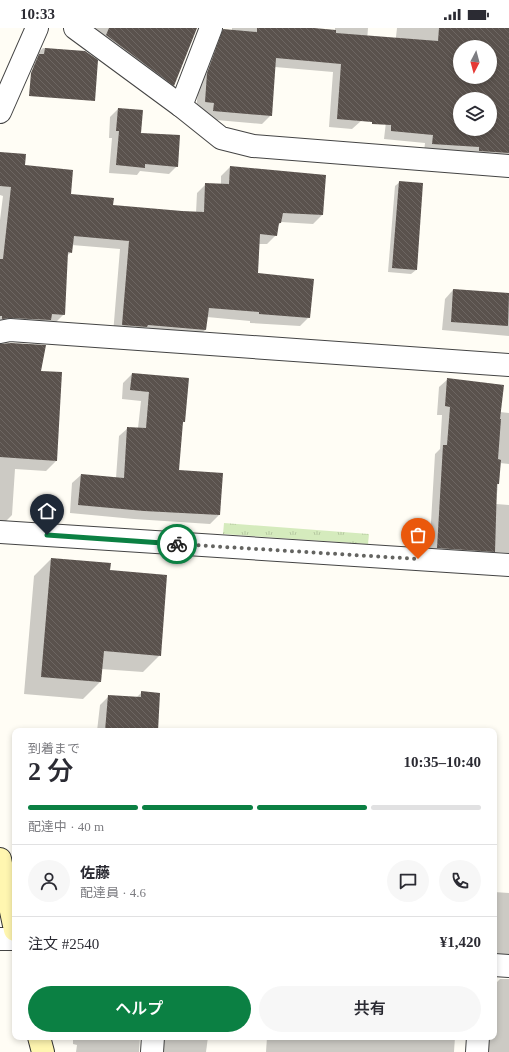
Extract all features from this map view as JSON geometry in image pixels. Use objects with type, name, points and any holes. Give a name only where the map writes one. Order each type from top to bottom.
[{"type":"main road","points":[[0,859],[12,916]]},
{"type":"main road","points":[[40,1040],[42,1052]]},
{"type":"street","points":[[0,112],[37,28]]},
{"type":"street","points":[[75,28],[181,106],[221,138],[253,146],[509,166]]},
{"type":"street","points":[[181,106],[211,28]]},
{"type":"street","points":[[0,332],[10,330],[509,365]]},
{"type":"street","points":[[0,532],[509,565]]},
{"type":"street","points":[[0,939],[12,939]]},
{"type":"street","points":[[497,965],[509,966]]},
{"type":"street","points":[[152,1052],[153,1040]]},
{"type":"street","points":[[476,1052],[478,1040]]},
{"type":"green space","points":[[224,523],[369,534],[368,544],[223,534]]},
{"type":"building","points":[[109,28],[197,28],[174,86],[106,35]]},
{"type":"building","points":[[257,28],[314,28],[336,30],[336,33],[438,41],[439,28],[509,28],[509,153],[479,151],[479,147],[432,144],[433,135],[391,131],[391,125],[337,119],[341,64],[276,58],[272,116],[213,111],[214,103],[205,102],[207,73],[223,29],[257,32]]},
{"type":"building","points":[[45,48],[85,51],[98,60],[95,101],[29,96],[31,73],[39,54],[44,54]]},
{"type":"building","points":[[118,108],[143,110],[141,133],[180,135],[178,167],[145,164],[145,168],[116,165],[119,131],[116,131]]},
{"type":"building","points":[[0,152],[26,154],[25,165],[73,170],[71,194],[114,198],[113,205],[182,211],[204,212],[205,183],[229,184],[230,166],[326,175],[323,215],[283,213],[281,223],[279,223],[277,236],[260,234],[258,273],[314,279],[310,318],[209,308],[206,330],[148,325],[147,327],[122,325],[129,241],[74,236],[72,253],[68,252],[65,315],[52,314],[51,320],[2,319],[2,316],[0,316],[0,259],[3,259],[11,187],[0,186]]},
{"type":"building","points":[[399,181],[423,183],[417,270],[392,268]]},
{"type":"building","points":[[453,289],[509,293],[508,326],[451,322]]},
{"type":"building","points":[[11,343],[46,345],[41,371],[62,372],[57,461],[0,457],[0,344]]},
{"type":"building","points":[[132,373],[189,378],[185,422],[183,422],[179,470],[223,473],[220,515],[144,511],[78,505],[81,474],[124,478],[127,427],[146,428],[149,392],[130,390]]},
{"type":"building","points":[[447,378],[504,385],[500,419],[498,459],[501,460],[499,484],[497,484],[495,552],[437,548],[443,445],[447,445],[450,407],[445,406]]},
{"type":"building","points":[[51,558],[111,563],[110,570],[167,575],[161,656],[104,651],[101,682],[41,677]]},
{"type":"building","points":[[141,691],[160,693],[158,728],[105,728],[108,695],[141,697]]},
{"type":"way so far","points":[[177,544],[418,559]]},
{"type":"route","points":[[47,535],[177,544]]}]
